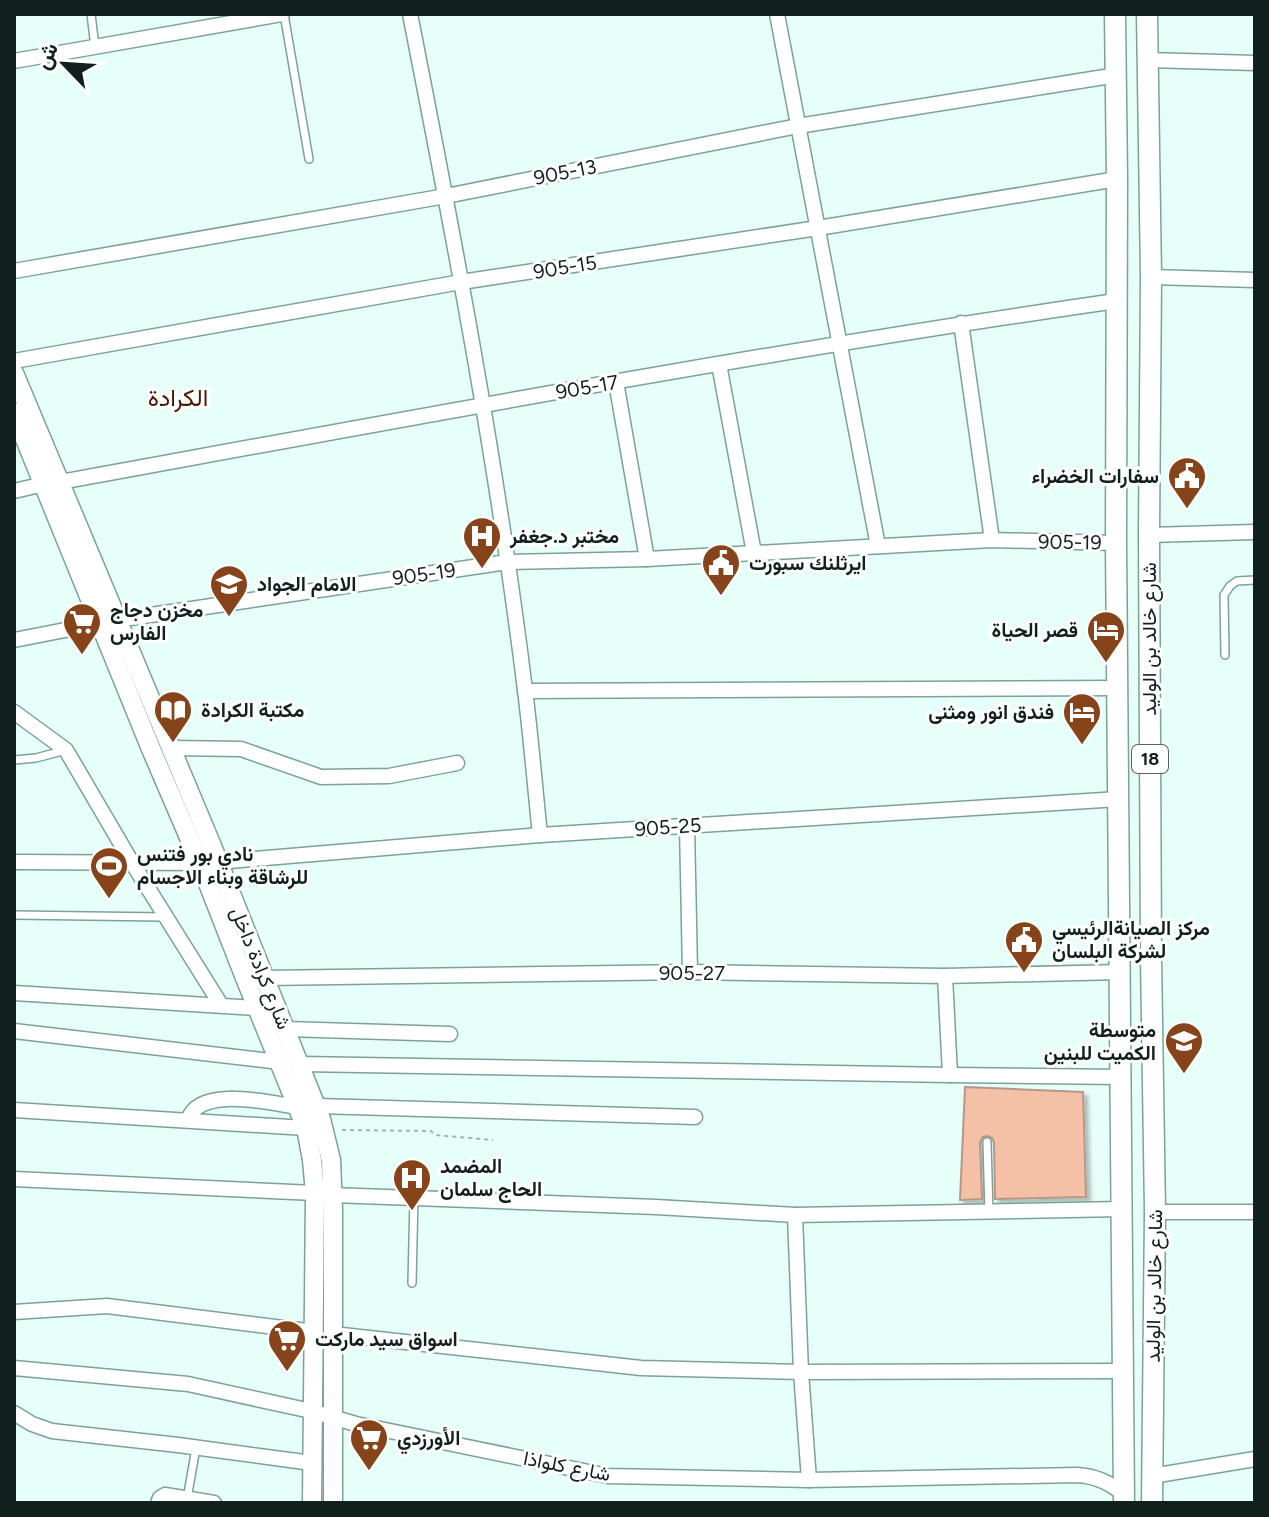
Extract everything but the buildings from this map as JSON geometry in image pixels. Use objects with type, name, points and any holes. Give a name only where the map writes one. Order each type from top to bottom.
[{"type":"main road","name":"شارع خالد بن الوليد","points":[[1115,14],[1124,1499]]},
{"type":"main road","name":"شارع خالد بن الوليد","points":[[1147,14],[1155,1212],[1152,1503]]},
{"type":"main road","name":"شارع كرادة داخل","points":[[14,373],[52,483],[109,622],[171,748],[257,1008],[280,1062],[325,1134],[331,1160],[324,1194],[324,1333],[333,1417],[333,1503]]},
{"type":"main road","name":"شارع كرادة داخل","points":[[14,412],[52,483]]},
{"type":"main road","name":"شارع كرادة داخل","points":[[109,622],[151,749],[265,978],[301,1064],[307,1106],[306,1128],[312,1160],[324,1194]]},
{"type":"main road","name":"شارع كرادة داخل","points":[[312,1503],[311,1411],[324,1333]]},
{"type":"street","points":[[14,61],[224,19],[283,14]]},
{"type":"street","points":[[410,14],[483,405],[525,691],[540,835]]},
{"type":"street","points":[[777,14],[878,546]]},
{"type":"street","points":[[1148,60],[1255,63]]},
{"type":"street","name":"905-13","points":[[14,271],[446,196],[798,126],[1117,75]]},
{"type":"street","name":"905-15","points":[[14,361],[461,282],[1117,179]]},
{"type":"street","points":[[1151,277],[1254,283]]},
{"type":"street","name":"905-17","points":[[14,491],[839,343],[1116,301]]},
{"type":"street","points":[[961,323],[992,540]]},
{"type":"street","points":[[719,364],[754,553]]},
{"type":"street","points":[[616,382],[647,559]]},
{"type":"street","points":[[1149,535],[1255,532]]},
{"type":"street","name":"905-19","points":[[14,640],[109,622],[507,562],[647,559],[992,540],[1116,543]]},
{"type":"street","points":[[525,691],[1118,688]]},
{"type":"street","points":[[14,712],[66,750],[221,1005]]},
{"type":"street","points":[[171,748],[241,749],[321,777],[389,776],[457,763]]},
{"type":"street","name":"905-25","points":[[14,862],[209,862],[540,835],[1119,799]]},
{"type":"street","points":[[687,826],[690,972]]},
{"type":"street","name":"905-27","points":[[265,978],[690,972],[945,976],[1120,972]]},
{"type":"street","points":[[945,976],[950,1075]]},
{"type":"street","points":[[14,993],[257,1008]]},
{"type":"street","points":[[286,1029],[450,1034]]},
{"type":"street","points":[[14,1031],[280,1062]]},
{"type":"street","points":[[301,1064],[1121,1077]]},
{"type":"street","points":[[188,1120],[198,1106],[222,1099],[307,1106],[695,1117]]},
{"type":"street","points":[[14,1110],[306,1128]]},
{"type":"street","points":[[14,1179],[795,1215],[1122,1209]]},
{"type":"street","points":[[1155,1212],[1255,1212]]},
{"type":"street","points":[[795,1215],[809,1480]]},
{"type":"street","points":[[14,1312],[107,1306],[641,1368],[801,1372],[1123,1371]]},
{"type":"street","name":"شارع كلواذا","points":[[14,1368],[188,1384],[356,1424],[608,1476],[809,1480],[1077,1475],[1097,1478],[1116,1488],[1124,1499]]},
{"type":"street","points":[[14,1413],[52,1431],[312,1463]]},
{"type":"street","points":[[1152,1476],[1255,1459]]},
{"type":"street","points":[[158,1503],[165,1495],[214,1503]]},
{"type":"lane","points":[[91,14],[95,47]]},
{"type":"lane","points":[[283,14],[309,159]]},
{"type":"lane","points":[[1225,655],[1224,595],[1237,581],[1255,580]]},
{"type":"lane","points":[[14,760],[66,750]]},
{"type":"lane","points":[[14,915],[166,917]]},
{"type":"lane","points":[[987,1142],[989,1212]]},
{"type":"lane","points":[[412,1283],[414,1198]]},
{"type":"lane","points":[[187,1499],[196,1448]]},
{"type":"path","points":[[325,1134],[339,1130],[418,1130],[431,1131],[435,1135],[493,1140]]},
{"type":"place","name":"سفارات الخضراء","points":[[1187,510]]},
{"type":"place","name":"مختبر د.جغفر","points":[[482,570]]},
{"type":"place","name":"ايرثلنك سبورت","points":[[721,597]]},
{"type":"place","name":"الامام الجواد","points":[[229,618]]},
{"type":"place","name":"مخزن دجاج الفارس","points":[[82,656]]},
{"type":"place","name":"قصر الحياة","points":[[1106,664]]},
{"type":"place","name":"مكتبة الكرادة","points":[[173,744]]},
{"type":"place","name":"فندق انور ومثنى","points":[[1082,746]]},
{"type":"place","name":"نادي بور فتنس للرشاقة وبناء الاجسام","points":[[109,900]]},
{"type":"place","name":"مركز الصيانةالرئيسي لشركة البلسان","points":[[1024,974]]},
{"type":"place","name":"متوسطة الكميت للبنين","points":[[1184,1075]]},
{"type":"place","name":"المضمد الحاج سلمان","points":[[412,1212]]},
{"type":"place","name":"اسواق سيد ماركت","points":[[287,1373]]},
{"type":"place","name":"الأورزدي","points":[[369,1472]]},
{"type":"district","name":"الكرادة","points":[[178,397]]}]
